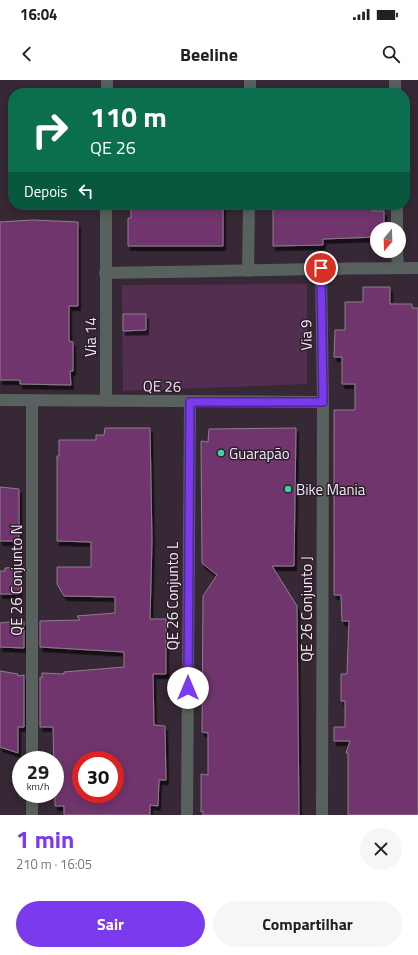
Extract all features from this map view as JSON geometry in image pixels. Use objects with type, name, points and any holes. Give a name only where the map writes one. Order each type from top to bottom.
[{"type":"street","name":"Via 14","points":[[106,210],[106,401]]},
{"type":"street","points":[[248,271],[249,210]]},
{"type":"street","points":[[397,210],[397,222]]},
{"type":"street","points":[[398,258],[398,268]]},
{"type":"street","points":[[105,274],[321,268],[418,268]]},
{"type":"street","name":"Via 9","points":[[321,268],[323,402]]},
{"type":"street","name":"QE 26","points":[[0,400],[323,402]]},
{"type":"street","name":"QE 26 Conjunto N","points":[[32,400],[32,751]]},
{"type":"street","name":"QE 26 Conjunto L","points":[[187,815],[190,402]]},
{"type":"street","name":"QE 26 Conjunto J","points":[[322,815],[323,402]]},
{"type":"street","points":[[32,803],[32,815]]},
{"type":"shaded area","points":[[307,284],[307,384],[123,391],[122,285]]},
{"type":"building","points":[[131,210],[223,210],[223,246],[128,246],[128,218],[131,218]]},
{"type":"building","points":[[273,210],[384,211],[384,222],[370,222],[370,237],[323,239],[323,245],[273,246]]},
{"type":"building","points":[[32,220],[78,222],[78,306],[69,306],[69,341],[73,342],[73,371],[70,371],[71,385],[20,384],[20,380],[0,380],[0,222]]},
{"type":"building","points":[[363,287],[390,287],[390,304],[412,304],[412,308],[418,308],[418,815],[348,815],[348,753],[346,753],[350,741],[334,741],[334,727],[345,727],[345,701],[341,701],[341,674],[347,674],[349,621],[342,621],[341,595],[334,595],[334,410],[355,410],[355,384],[342,384],[342,357],[334,357],[335,330],[345,330],[345,302],[363,302]]},
{"type":"building","points":[[123,314],[146,314],[146,330],[123,331]]},
{"type":"building","points":[[105,428],[150,428],[152,541],[150,619],[166,619],[166,674],[153,674],[154,725],[165,726],[166,780],[159,780],[158,806],[150,805],[150,815],[64,815],[64,806],[55,806],[55,803],[64,803],[64,751],[54,751],[53,727],[40,727],[40,677],[42,678],[42,673],[64,674],[64,672],[124,667],[124,652],[40,647],[40,621],[80,620],[77,616],[115,613],[115,597],[64,596],[57,584],[57,567],[91,567],[91,542],[57,541],[57,456],[59,456],[59,440],[96,440],[96,435],[104,435]]},
{"type":"building","points":[[296,428],[294,566],[272,566],[297,606],[299,815],[203,815],[203,811],[201,812],[201,774],[208,775],[208,733],[202,732],[203,596],[217,575],[202,563],[201,441],[208,442],[209,429]]},
{"type":"building","points":[[0,487],[19,489],[19,541],[0,541]]},
{"type":"building","points":[[20,567],[19,594],[0,594],[0,571],[5,571],[5,568]]},
{"type":"building","points":[[19,621],[24,622],[24,648],[0,647],[0,623]]},
{"type":"building","points":[[0,671],[18,674],[18,676],[24,675],[24,727],[18,727],[18,751],[12,751],[0,747]]},
{"type":"place","name":"Guarapão","points":[[221,453]]},
{"type":"place","name":"Bike Mania","points":[[288,489]]},
{"type":"route","points":[[188,688],[190,402],[323,402],[321,268]]}]
